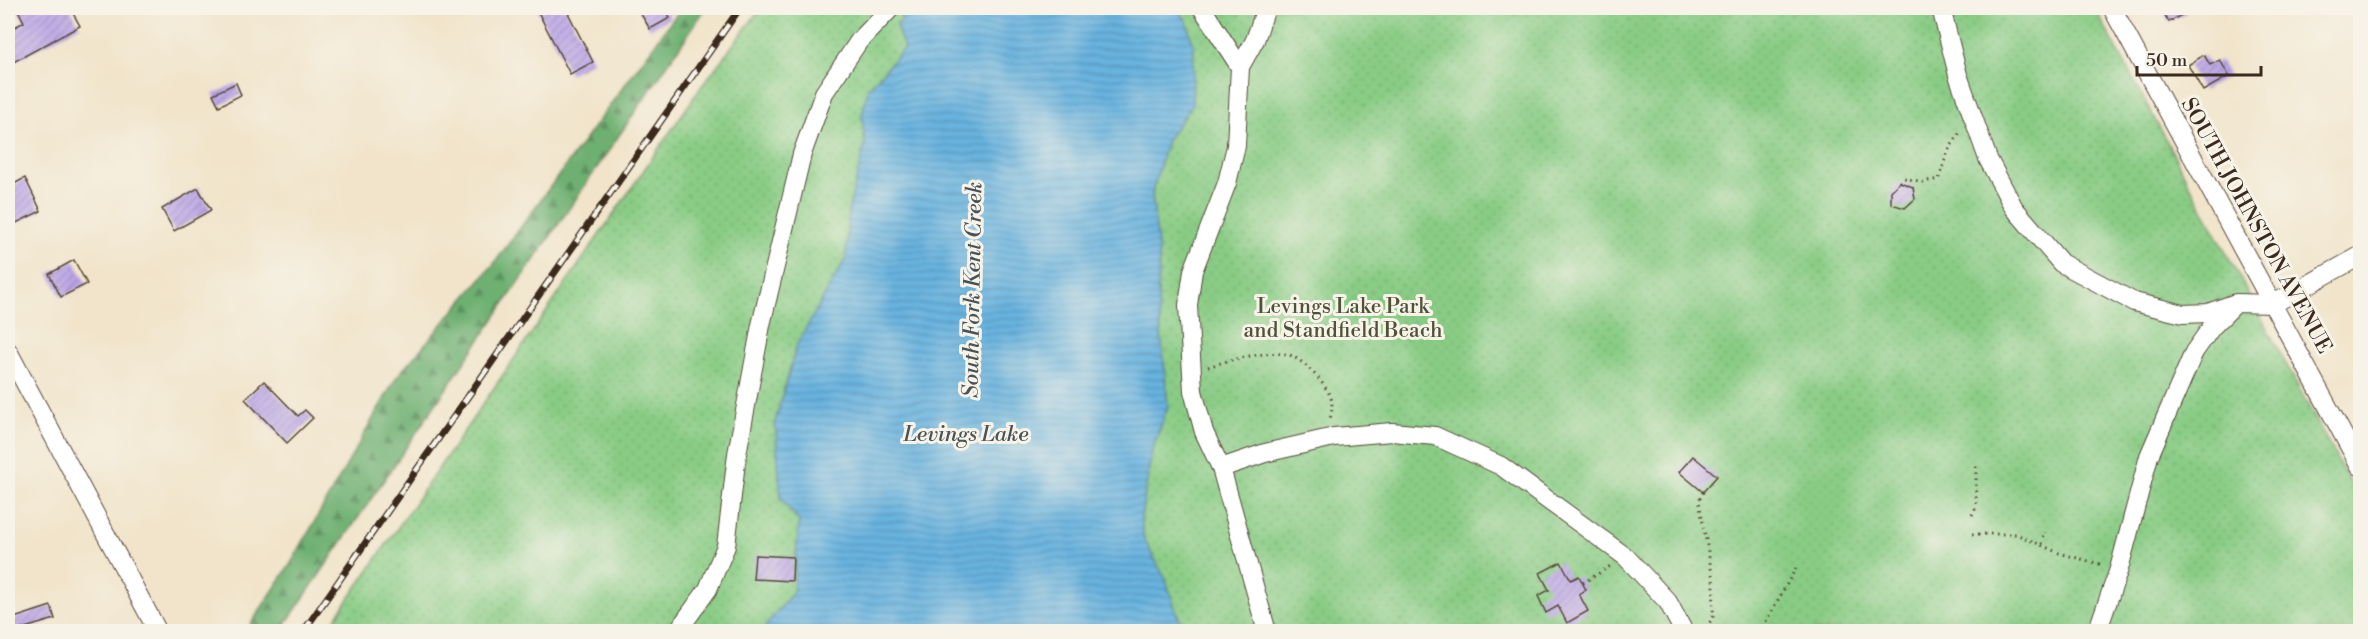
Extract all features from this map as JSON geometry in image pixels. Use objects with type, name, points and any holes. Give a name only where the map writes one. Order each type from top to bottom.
[{"type":"street","points":[[1202,8],[1240,67]]},
{"type":"street","points":[[1266,8],[1255,40],[1240,67],[1236,146],[1227,183],[1193,271],[1188,305],[1193,391],[1204,432],[1221,468],[1267,632]]},
{"type":"street","points":[[1941,8],[1958,75],[1988,159],[2014,208],[2061,263],[2134,302],[2183,314],[2208,313],[2236,303],[2273,304],[2361,256]]},
{"type":"street","name":"SOUTH JOHNSTON AVENUE","points":[[2112,8],[2361,466]]},
{"type":"street","points":[[677,632],[708,589],[726,546],[737,454],[761,326],[802,154],[824,93],[859,41],[886,12]]},
{"type":"street","points":[[2097,632],[2119,569],[2149,456],[2194,352],[2211,328],[2236,303]]},
{"type":"street","points":[[2183,314],[2193,329],[2194,352]]},
{"type":"street","points":[[8,351],[158,632]]},
{"type":"street","points":[[1221,468],[1265,453],[1334,437],[1392,432],[1435,436],[1501,466],[1626,557],[1668,602],[1684,632]]},
{"type":"path","points":[[1900,182],[1904,178],[1923,182],[1939,179],[1956,137],[1963,129],[1976,126]]},
{"type":"path","points":[[1191,369],[1200,370],[1231,359],[1287,353],[1308,367],[1322,382],[1332,400],[1330,421]]},
{"type":"path","points":[[1972,515],[1977,507],[1976,463]]},
{"type":"path","points":[[1703,492],[1699,501],[1714,585],[1713,616],[1704,632]]},
{"type":"path","points":[[2042,544],[2045,532]]},
{"type":"path","points":[[1972,534],[2016,534],[2059,553],[2119,569]]},
{"type":"path","points":[[1582,583],[1626,557]]},
{"type":"path","points":[[1760,632],[1796,568]]},
{"type":"green space","points":[[681,8],[706,8],[281,631],[246,631],[290,565],[396,378],[493,265]]},
{"type":"green space","name":"Levings Lake Park and Standfield Beach","points":[[761,8],[2095,8],[2360,502],[2360,631],[326,632],[701,87]]},
{"type":"water","name":"Levings Lake","points":[[910,8],[1174,8],[1186,19],[1194,48],[1192,105],[1167,140],[1152,194],[1159,254],[1158,301],[1168,406],[1152,451],[1141,518],[1144,539],[1166,580],[1178,617],[1191,631],[762,631],[793,592],[799,521],[781,499],[775,422],[797,344],[846,258],[848,213],[865,144],[862,116],[868,89],[904,48],[896,25],[902,21],[900,16]]},
{"type":"building","points":[[17,8],[70,8],[80,26],[8,65],[8,31],[24,22]]},
{"type":"building","points":[[536,8],[569,8],[566,9],[593,62],[570,74]]},
{"type":"building","points":[[646,8],[679,8],[668,14],[670,18],[650,29],[639,11]]},
{"type":"building","points":[[2160,8],[2185,8],[2187,12],[2169,22]]},
{"type":"building","points":[[2204,55],[2210,65],[2220,60],[2229,76],[2203,91],[2188,65]]},
{"type":"building","points":[[236,83],[241,95],[219,106],[213,94]]},
{"type":"building","points":[[25,178],[41,211],[8,227],[8,187]]},
{"type":"building","points":[[1900,182],[1913,187],[1915,199],[1905,208],[1891,204],[1891,191]]},
{"type":"building","points":[[198,188],[211,210],[174,231],[162,209]]},
{"type":"building","points":[[74,260],[87,284],[61,297],[49,274]]},
{"type":"building","points":[[264,381],[298,416],[305,410],[313,418],[287,443],[245,399]]},
{"type":"building","points":[[1693,456],[1717,476],[1703,492],[1679,472]]},
{"type":"building","points":[[755,555],[793,557],[792,581],[753,579]]},
{"type":"building","points":[[1561,562],[1571,580],[1579,576],[1586,590],[1579,594],[1588,611],[1567,623],[1558,606],[1546,613],[1538,596],[1549,590],[1540,573]]},
{"type":"building","points":[[51,606],[55,619],[11,632],[8,620]]},
{"type":"railway","points":[[303,632],[740,8]]},
{"type":"water label","name":"South Fork Kent Creek","points":[[973,290]]}]
